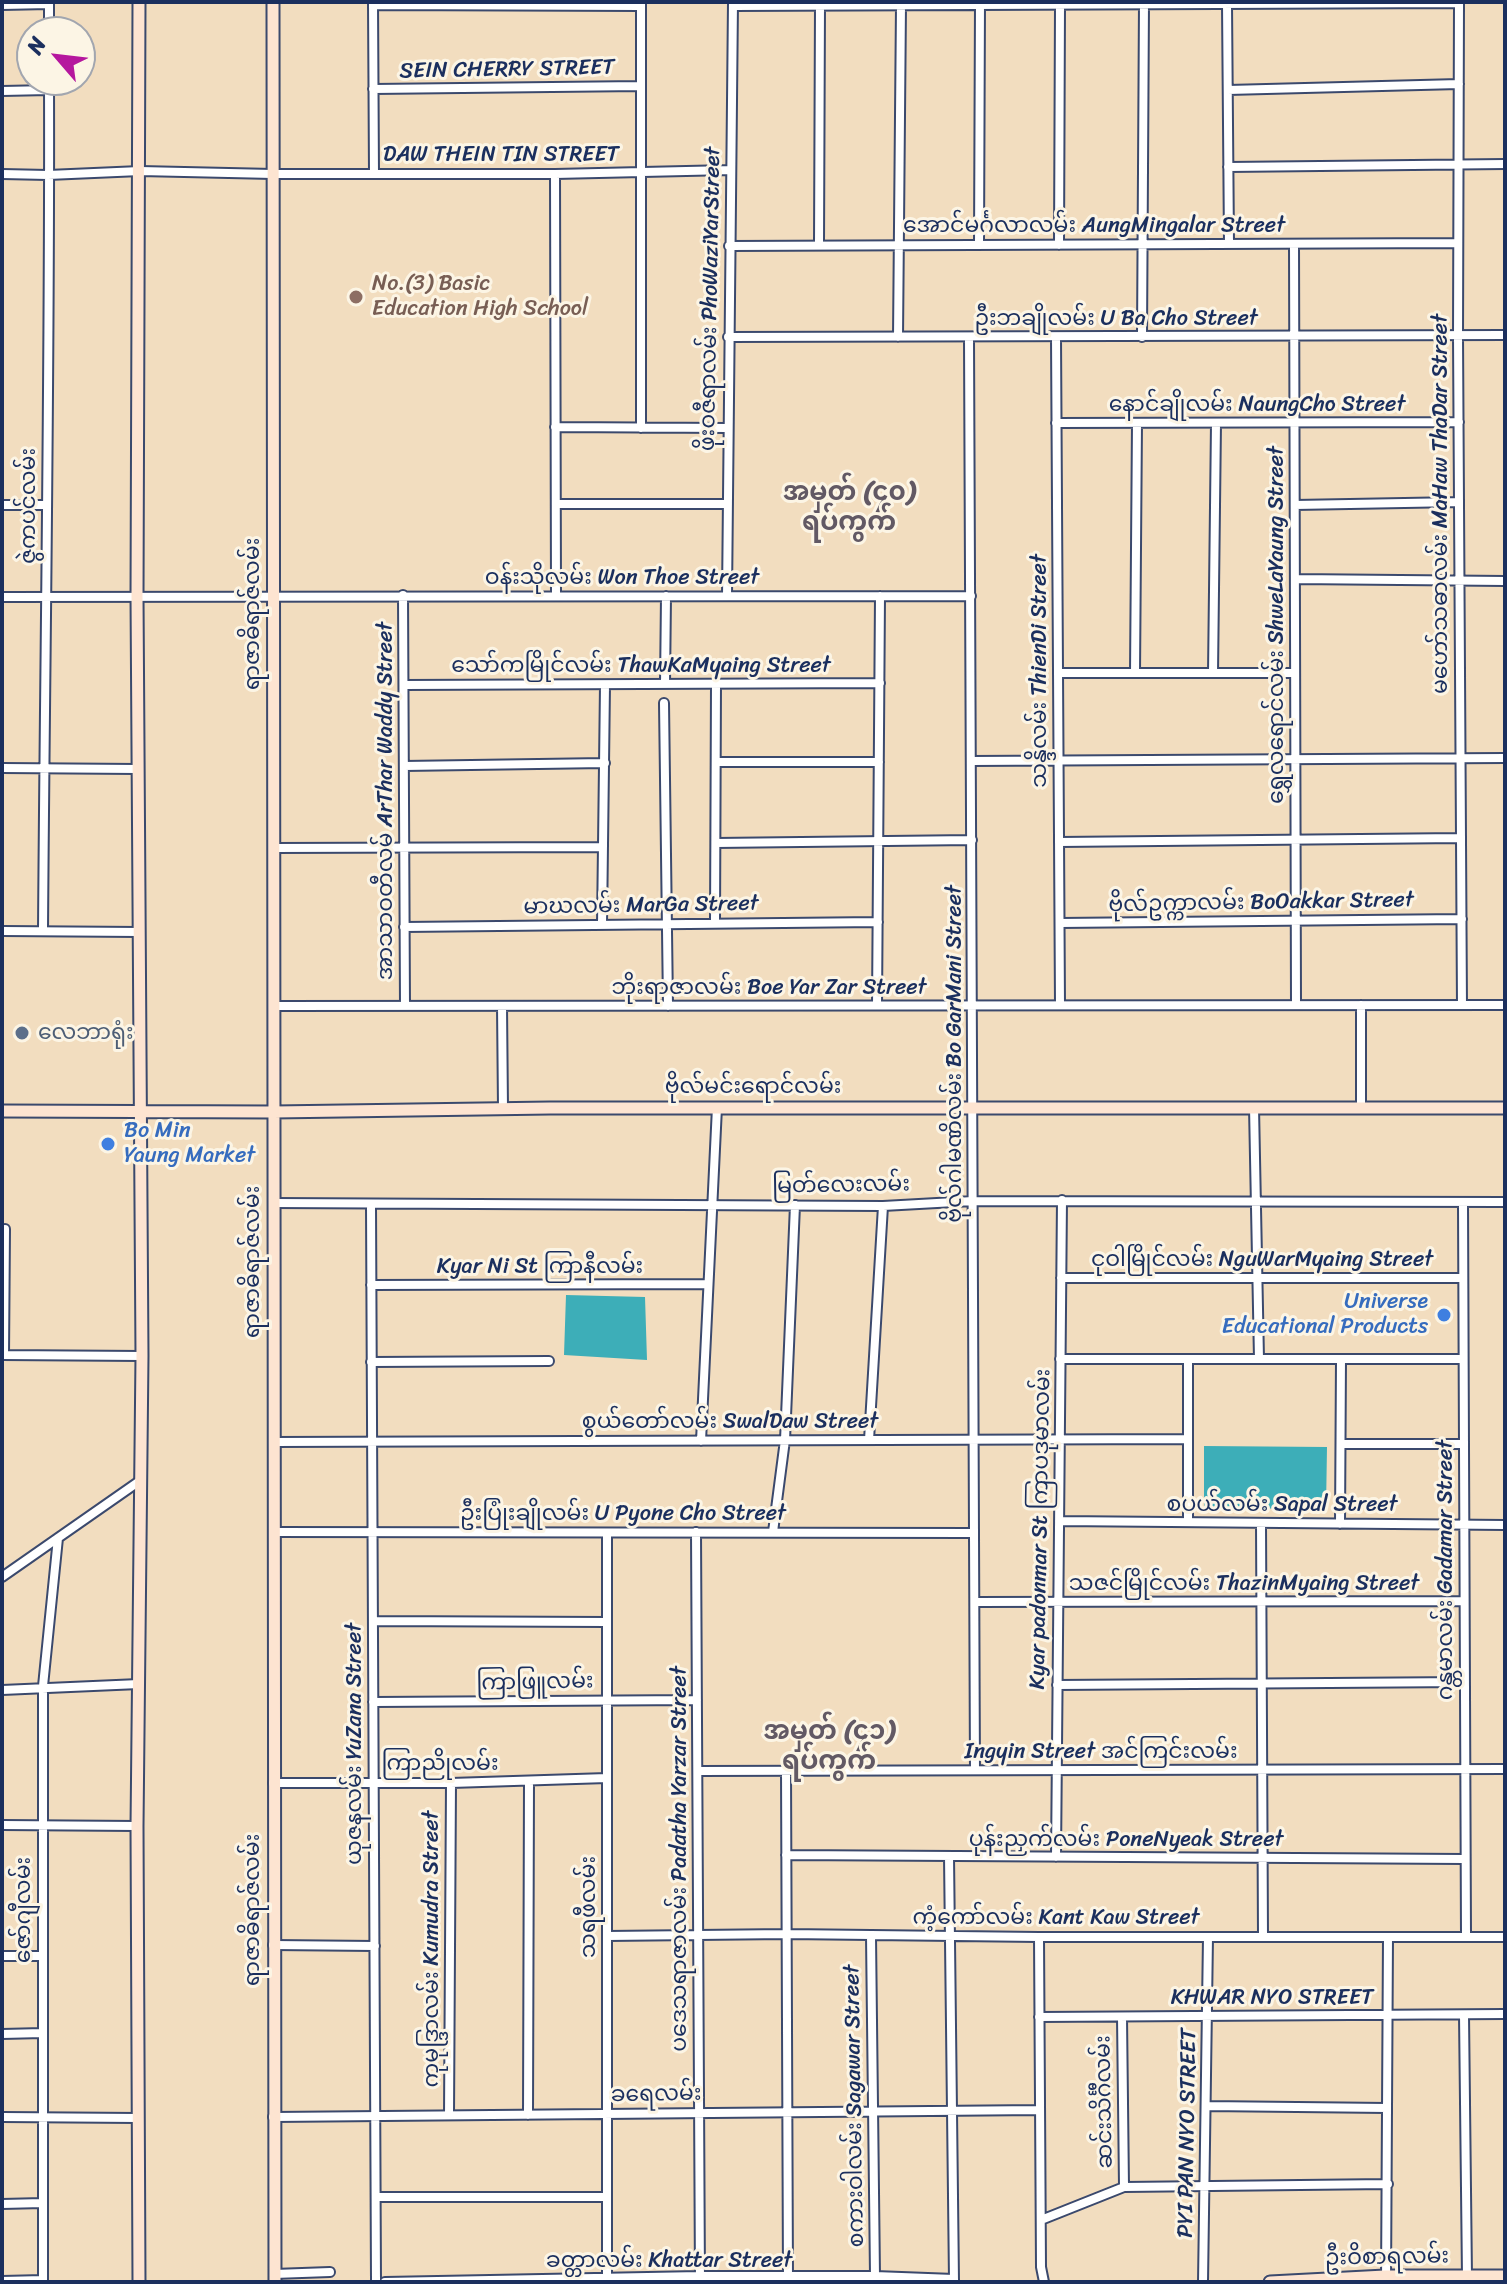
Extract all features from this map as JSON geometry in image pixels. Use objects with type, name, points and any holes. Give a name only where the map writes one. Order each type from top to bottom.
[{"type":"street","points":[[139,2],[138,769],[140,932],[148,1112],[137,1826],[139,2282]]},
{"type":"street","name":"ရာဇာဓိရာဇ်လမ်း","points":[[273,2],[273,1006],[261,1112],[273,1203],[274,2278]]},
{"type":"street","points":[[733,4],[1459,2]]},
{"type":"street","name":"မဟော်သဓာလမ်း MaHaw ThaDar Street","points":[[1459,2],[1462,1005]]},
{"type":"street","points":[[2,5],[49,3]]},
{"type":"street","points":[[374,174],[373,3],[641,4],[641,428]]},
{"type":"street","points":[[979,245],[980,3]]},
{"type":"street","points":[[1142,337],[1144,3]]},
{"type":"street","name":"ဖိုးဝဇီရာလမ်း PhoWaziYarStreet","points":[[727,596],[733,4]]},
{"type":"street","points":[[1227,4],[1229,244]]},
{"type":"street","points":[[819,245],[820,5]]},
{"type":"street","points":[[898,337],[901,5]]},
{"type":"street","points":[[1059,245],[1060,5]]},
{"type":"street","points":[[1228,90],[1459,84]]},
{"type":"street","name":"SEIN CHERRY STREET","points":[[373,89],[641,86]]},
{"type":"street","name":"ဇွဲကပင်လမ်း","points":[[43,931],[48,597],[49,96]]},
{"type":"street","points":[[1228,167],[1505,164]]},
{"type":"street","name":"DAW THEIN TIN STREET","points":[[2,174],[140,171],[555,174],[730,170]]},
{"type":"street","points":[[555,174],[556,596]]},
{"type":"street","name":"အောင်မင်္ဂလာလမ်း AungMingalar Street","points":[[729,246],[1458,243]]},
{"type":"street","name":"ရွှေလရောင်လမ်း ShweLaYaung Street","points":[[1294,244],[1296,1005]]},
{"type":"street","name":"ဦးဘချိုလမ်း U Ba Cho Street","points":[[728,337],[1505,335]]},
{"type":"street","name":"သန္ဒိလမ်း ThienDi Street","points":[[1056,337],[1060,1005]]},
{"type":"street","name":"ဗိုလ်ဂါမဏိလမ်း Bo GarMani Street","points":[[969,338],[975,1770]]},
{"type":"street","name":"နောင်ချိုလမ်း NaungCho Street","points":[[1056,423],[1459,422]]},
{"type":"street","points":[[1135,673],[1137,423]]},
{"type":"street","points":[[1213,673],[1216,423]]},
{"type":"street","points":[[555,427],[728,428]]},
{"type":"street","points":[[1295,505],[1459,502]]},
{"type":"street","points":[[556,504],[728,504]]},
{"type":"street","points":[[2,505],[46,505]]},
{"type":"street","points":[[1295,579],[1505,581]]},
{"type":"street","name":"အာသာဝတီလမ် ArThar Waddy Street","points":[[403,595],[405,1006]]},
{"type":"street","points":[[665,684],[666,596]]},
{"type":"street","points":[[877,1005],[880,596]]},
{"type":"street","name":"ဝန်းသိုလမ်း Won Thoe Street","points":[[2,597],[971,596]]},
{"type":"street","points":[[1058,673],[1295,673]]},
{"type":"street","name":"သော်ကမြိုင်လမ်း ThawKaMyaing Street","points":[[404,685],[880,683]]},
{"type":"street","points":[[715,923],[716,684]]},
{"type":"street","points":[[602,925],[605,685]]},
{"type":"street","points":[[664,703],[668,1006]]},
{"type":"street","points":[[971,761],[1505,758]]},
{"type":"street","points":[[716,762],[879,762]]},
{"type":"street","points":[[404,766],[605,763]]},
{"type":"street","points":[[2,768],[138,769]]},
{"type":"street","points":[[1059,842],[1461,838]]},
{"type":"street","points":[[716,843],[972,840]]},
{"type":"street","points":[[273,848],[603,847]]},
{"type":"street","name":"ဗိုလ်ဥက္ကာလမ်း BoOakkar Street","points":[[1060,923],[1462,919]]},
{"type":"street","name":"မာဃလမ်း MarGa Street","points":[[404,927],[878,922]]},
{"type":"street","points":[[2,931],[140,932]]},
{"type":"street","points":[[1361,1005],[1361,1108]]},
{"type":"street","name":"ဘိုးရာဇာလမ်း Boe Yar Zar Street","points":[[273,1006],[1505,1005]]},
{"type":"street","points":[[502,1006],[503,1108]]},
{"type":"street","points":[[701,1441],[717,1107]]},
{"type":"street","name":"ဗိုလ်မင်းရောင်လမ်း","points":[[2,1111],[261,1112],[717,1107],[1505,1108]]},
{"type":"street","points":[[1254,1107],[1259,1359]]},
{"type":"street","name":"မြတ်လေးလမ်း","points":[[273,1203],[883,1206],[1062,1200],[1505,1202]]},
{"type":"street","name":"Kyar padonmar St ကြာပဒုမာလမ်း","points":[[1056,1857],[1062,1200]]},
{"type":"street","name":"ဂန္တမာလမ်း Gadamar Street","points":[[1463,1204],[1466,1937]]},
{"type":"street","name":"ယုဇနလမ်း YuZana Street","points":[[371,1205],[376,2282]]},
{"type":"street","points":[[773,1532],[785,1440],[795,1205]]},
{"type":"street","points":[[869,1440],[883,1206]]},
{"type":"street","points":[[5,1229],[3,1355],[142,1356]]},
{"type":"street","name":"ငုဝါမြိုင်လမ်း NguWarMyaing Street","points":[[1061,1278],[1463,1278]]},
{"type":"street","name":"Kyar Ni St ကြာနီလမ်း","points":[[371,1285],[708,1284]]},
{"type":"street","points":[[1060,1359],[1463,1359]]},
{"type":"street","points":[[1188,1359],[1188,1522]]},
{"type":"street","points":[[1340,1524],[1341,1359]]},
{"type":"street","points":[[371,1362],[549,1361]]},
{"type":"street","name":"စွယ်တော်လမ်း SwalDaw Street","points":[[273,1442],[1188,1439]]},
{"type":"street","points":[[1341,1444],[1464,1444]]},
{"type":"street","points":[[2,1577],[141,1480]]},
{"type":"street","name":"စပယ်လမ်း Sapal Street","points":[[1059,1521],[1505,1525]]},
{"type":"street","points":[[1261,1523],[1263,1937]]},
{"type":"street","name":"ဦးပြုံးချိုလမ်း U Pyone Cho Street","points":[[273,1532],[973,1533]]},
{"type":"street","name":"ပဒေသရာဇာလမ်း Padatha Yarzar Street","points":[[696,1532],[700,2279]]},
{"type":"street","name":"သရဖီလမ်း","points":[[607,1533],[607,2280]]},
{"type":"street","name":"ဇော်ဂျီလမ်း","points":[[43,2281],[43,1686],[58,1538]]},
{"type":"street","name":"သဇင်မြိုင်လမ်း ThazinMyaing Street","points":[[975,1602],[1464,1601]]},
{"type":"street","points":[[373,1621],[607,1622]]},
{"type":"street","points":[[1057,1685],[1465,1682]]},
{"type":"street","points":[[2,1690],[139,1684]]},
{"type":"street","name":"ကြာဖြူလမ်း","points":[[373,1702],[697,1700]]},
{"type":"street","name":"Ingyin Street အင်ကြင်းလမ်း","points":[[698,1771],[1505,1769]]},
{"type":"street","points":[[786,1770],[788,2280]]},
{"type":"street","name":"ကြာညိုလမ်း","points":[[273,1783],[451,1783],[607,1778]]},
{"type":"street","points":[[528,2115],[529,1781]]},
{"type":"street","name":"ကုမုဒ္ဒြာလမ်း Kumudra Street","points":[[449,2115],[451,1783]]},
{"type":"street","points":[[2,1825],[137,1826]]},
{"type":"street","name":"ပုန်းညှက်လမ်း PoneNyeak Street","points":[[786,1855],[1465,1859]]},
{"type":"street","points":[[949,1856],[954,2280]]},
{"type":"street","name":"ကံ့ကော်လမ်း Kant Kaw Street","points":[[607,1936],[1505,1937]]},
{"type":"street","name":"စကားဝါလမ်း Sagawar Street","points":[[871,1936],[875,2276]]},
{"type":"street","points":[[1039,1937],[1041,2267],[1044,2282]]},
{"type":"street","name":"PYI PAN NYO STREET","points":[[1203,2282],[1208,1937]]},
{"type":"street","points":[[1386,2279],[1388,1937]]},
{"type":"street","points":[[273,1945],[375,1946]]},
{"type":"street","points":[[2,1956],[42,1956]]},
{"type":"street","name":"KHWAR NYO STREET","points":[[1039,2017],[1505,2014]]},
{"type":"street","points":[[1464,2015],[1467,2277]]},
{"type":"street","name":"ဆင်းသိင်္ဂီလမ်း","points":[[1122,2017],[1124,2187]]},
{"type":"street","points":[[2,2034],[43,2033]]},
{"type":"street","points":[[1206,2106],[1387,2108]]},
{"type":"street","name":"ခရေလမ်း","points":[[273,2117],[1040,2110]]},
{"type":"street","points":[[2,2117],[138,2118]]},
{"type":"street","points":[[1041,2220],[1124,2187],[1388,2184]]},
{"type":"street","points":[[376,2197],[607,2197]]},
{"type":"street","points":[[2,2204],[43,2203]]},
{"type":"street","points":[[274,2278],[330,2272]]},
{"type":"street","name":"ခတ္တာလမ်း Khattar Street","points":[[385,2282],[788,2280],[875,2276],[954,2280]]},
{"type":"street","name":"ဦးဝိစာရလမ်း","points":[[1270,2282],[1505,2276]]},
{"type":"street","points":[[2,2281],[43,2281]]},
{"type":"water","points":[[566,1295],[645,1297],[647,1360],[564,1355]]},
{"type":"water","points":[[1204,1446],[1327,1447],[1326,1509],[1204,1508]]},
{"type":"place","name":"No.(3) Basic Education High School","points":[[356,297]]},
{"type":"place","name":"လေဘာရုံး","points":[[22,1033]]},
{"type":"place","name":"Bo Min Yaung Market","points":[[108,1144]]},
{"type":"place","name":"Universe Educational Products","points":[[1444,1315]]},
{"type":"district","name":"အမှတ် (၄၀) ရပ်ကွက်","points":[[849,508]]},
{"type":"district","name":"အမှတ် (၄၁) ရပ်ကွက်","points":[[829,1747]]}]
